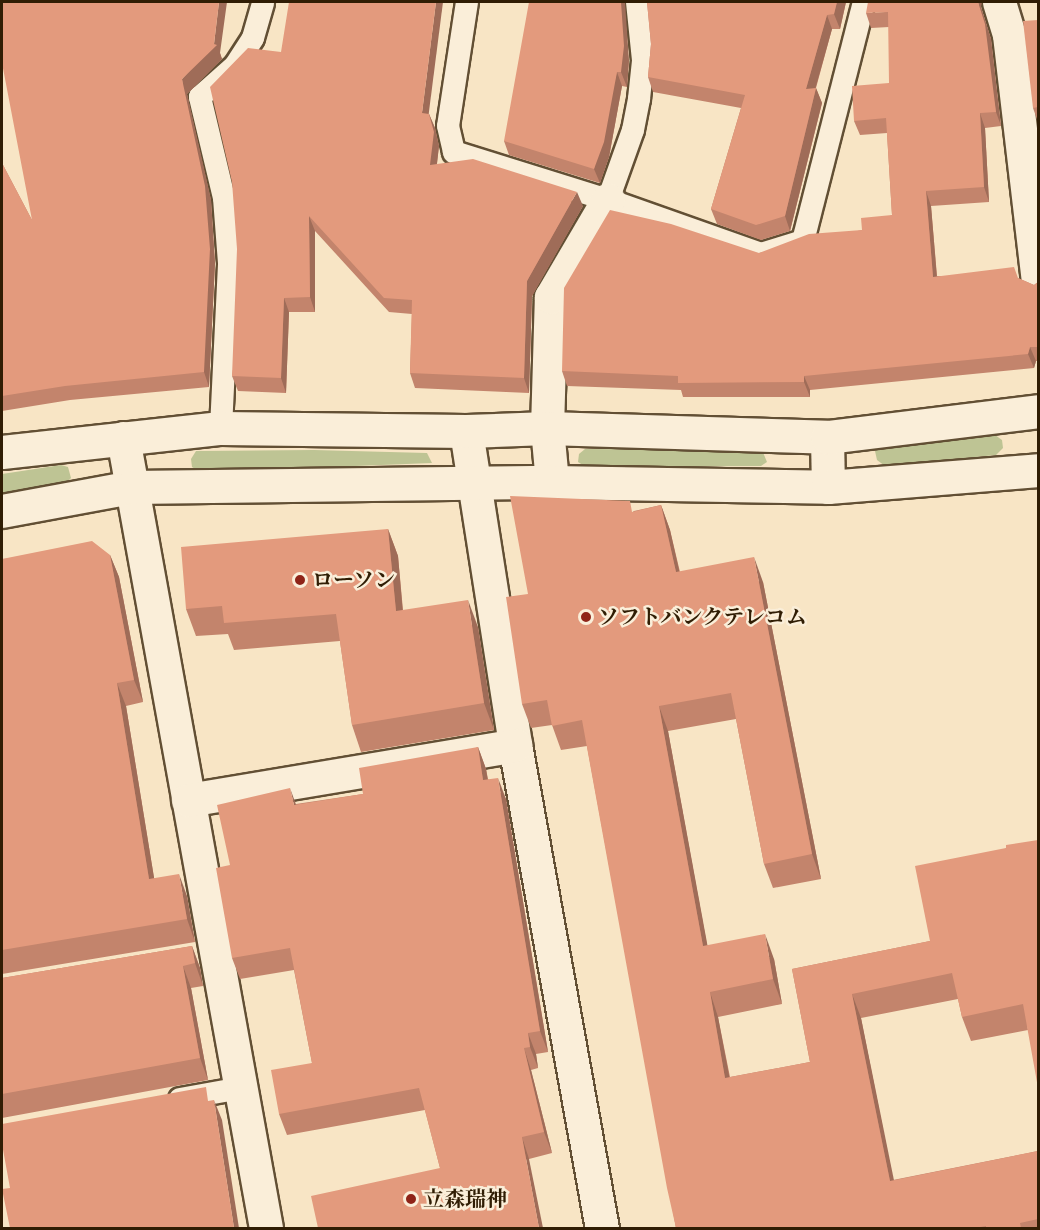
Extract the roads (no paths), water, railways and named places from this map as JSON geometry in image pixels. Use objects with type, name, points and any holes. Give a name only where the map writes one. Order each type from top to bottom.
[{"type":"street","points":[[999,2],[1009,35],[1038,280]]},
{"type":"street","points":[[552,482],[547,428],[551,297],[608,200]]},
{"type":"street","points":[[2,452],[221,428],[466,431],[547,428],[827,437],[1038,411]]},
{"type":"street","points":[[466,431],[477,485],[515,745],[602,1228]]},
{"type":"street","points":[[827,437],[828,487]]},
{"type":"street","points":[[123,438],[188,800],[206,953],[241,1088],[266,1228]]},
{"type":"street","points":[[2,511],[131,487],[477,485],[552,482],[828,487],[1038,470]]},
{"type":"street","points":[[188,800],[515,745]]},
{"type":"lane","points":[[221,428],[230,263],[224,198],[200,97],[235,66],[253,38],[263,2]]},
{"type":"lane","points":[[467,2],[448,126],[454,152],[608,200],[761,254],[803,241],[864,2]]},
{"type":"lane","points":[[608,200],[633,130],[639,99],[642,60],[638,2]]},
{"type":"lane","points":[[162,1102],[241,1088]]},
{"type":"place","name":"ローソン","points":[[300,580]]},
{"type":"place","name":"ソフトバンクテレコム","points":[[586,617]]},
{"type":"place","name":"立森瑞神","points":[[411,1199]]}]
